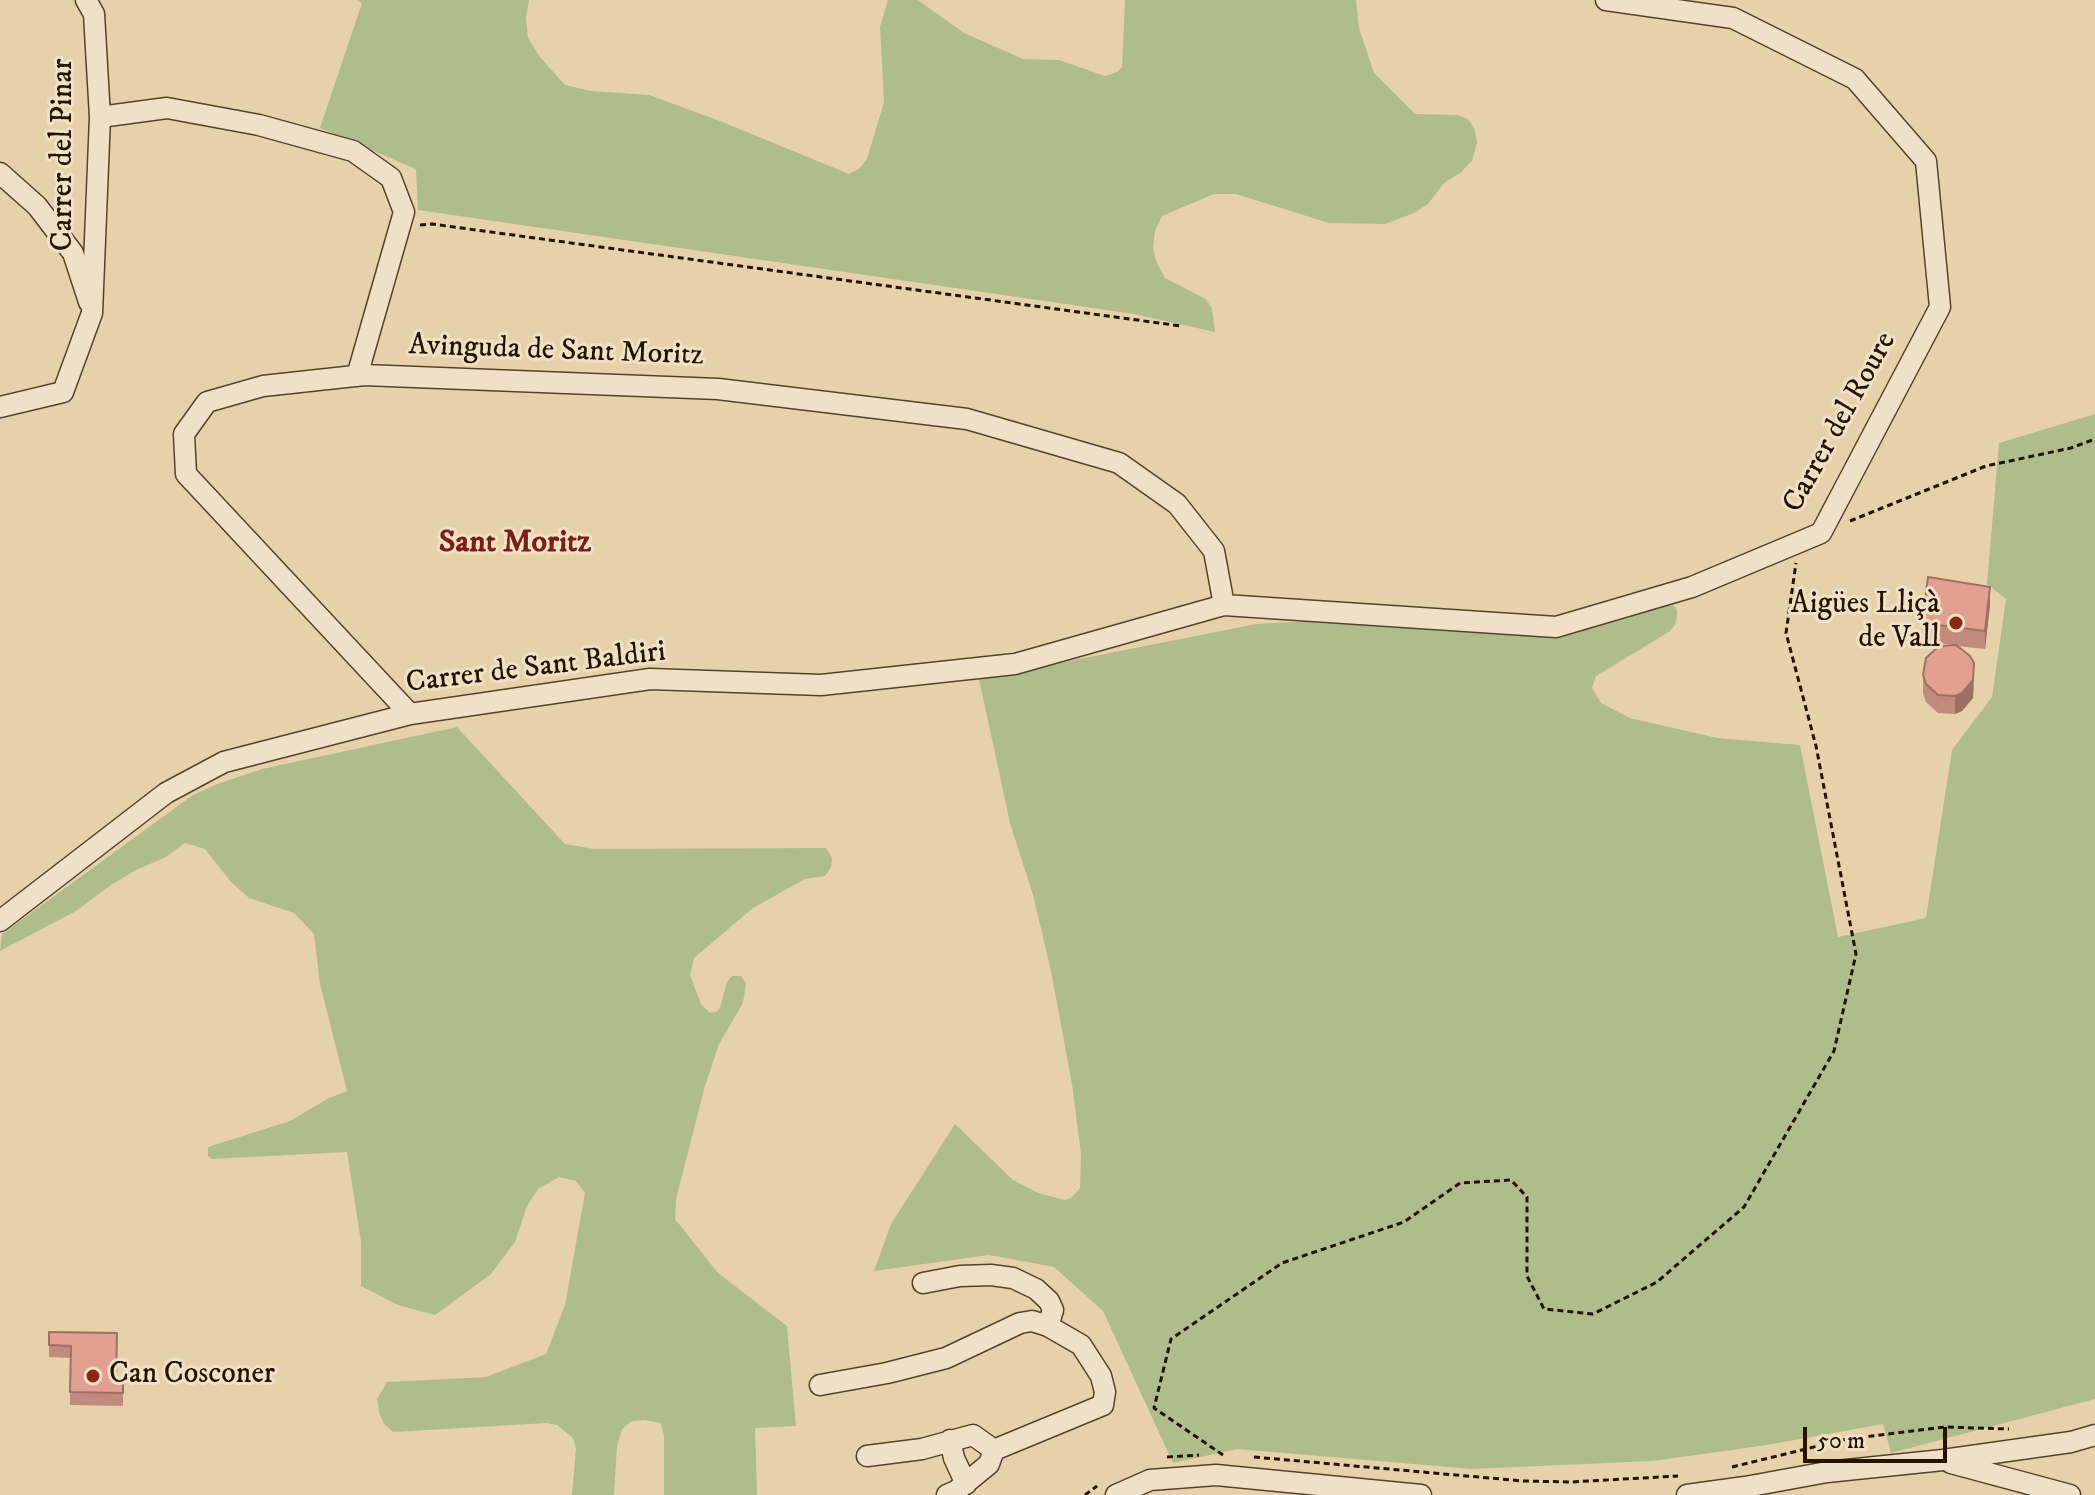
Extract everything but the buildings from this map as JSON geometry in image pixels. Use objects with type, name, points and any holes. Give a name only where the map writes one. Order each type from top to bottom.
[{"type":"street","name":"Carrer del Pinar","points":[[0,407],[63,392],[92,313],[100,117],[94,14],[86,0]]},
{"type":"street","name":"Carrer del Roure","points":[[1224,605],[1556,627],[1692,587],[1821,533],[1940,307],[1926,161],[1855,79],[1733,18],[1606,0]]},
{"type":"street","points":[[100,117],[167,108],[259,125],[353,151],[391,178],[404,212],[357,376]]},
{"type":"street","points":[[0,173],[37,206],[73,253],[92,313]]},
{"type":"street","name":"Avinguda de Sant Moritz","points":[[410,714],[186,474],[184,434],[207,402],[263,386],[357,376],[718,389],[967,419],[1119,463],[1177,504],[1214,551],[1224,605]]},
{"type":"street","name":"Carrer de Sant Baldiri","points":[[0,921],[166,793],[224,762],[410,714],[650,679],[821,685],[1015,664],[1224,605]]},
{"type":"street","points":[[923,1283],[960,1276],[1013,1278],[1036,1289],[1049,1301],[1053,1310],[1048,1326]]},
{"type":"street","points":[[820,1385],[946,1358],[1020,1323],[1032,1321],[1048,1326],[1081,1345],[1093,1360],[1105,1392],[1103,1405],[994,1450],[989,1464],[966,1484],[947,1495]]},
{"type":"street","points":[[867,1456],[922,1449],[973,1435],[994,1450]]},
{"type":"street","points":[[1688,1485],[1745,1487],[1827,1472],[2071,1442],[2095,1435]]},
{"type":"street","points":[[950,1440],[959,1472],[966,1484]]},
{"type":"street","points":[[1943,1460],[2070,1495]]},
{"type":"street","points":[[1116,1495],[1150,1480],[1216,1475],[1421,1495]]},
{"type":"path","points":[[400,227],[432,224],[1181,326]]},
{"type":"path","points":[[1821,533],[1986,466],[2071,448],[2095,439]]},
{"type":"path","points":[[1223,1455],[1154,1408],[1171,1339],[1282,1263],[1404,1222],[1460,1183],[1511,1180],[1527,1197],[1527,1276],[1544,1309],[1593,1314],[1657,1282],[1744,1207],[1834,1051],[1856,954],[1816,746],[1786,633],[1799,542]]},
{"type":"path","points":[[1732,1467],[1847,1439],[1945,1427],[2016,1430]]},
{"type":"path","points":[[1169,1457],[1236,1456]]},
{"type":"path","points":[[1249,1457],[1523,1481],[1614,1480],[1688,1485]]},
{"type":"green space","points":[[357,0],[529,0],[526,18],[528,38],[565,85],[591,91],[649,95],[849,174],[860,168],[867,159],[884,102],[880,27],[888,0],[918,0],[964,33],[1023,59],[1059,60],[1105,76],[1122,67],[1125,0],[1356,0],[1359,28],[1374,73],[1415,114],[1457,115],[1468,119],[1475,130],[1477,143],[1472,161],[1444,183],[1428,204],[1385,224],[1329,223],[1236,194],[1214,194],[1162,216],[1155,231],[1153,248],[1156,261],[1165,278],[1206,299],[1212,309],[1215,332],[1134,314],[418,210],[416,169],[320,128],[362,3]]},
{"type":"green space","points":[[2095,414],[2095,1399],[1891,1453],[1883,1424],[1653,1461],[1472,1469],[1237,1449],[1173,1463],[1103,1311],[1054,1267],[989,1255],[874,1271],[891,1224],[955,1124],[1013,1180],[1038,1193],[1065,1200],[1080,1188],[1081,1154],[1072,1084],[1051,971],[1033,895],[1010,823],[979,679],[1256,624],[1328,620],[1558,638],[1663,604],[1673,605],[1677,617],[1669,632],[1596,676],[1592,688],[1601,703],[1630,718],[1717,738],[1800,745],[1838,937],[1926,918],[1952,750],[1992,697],[2006,599],[1987,584],[1999,443]]},
{"type":"green space","points":[[457,727],[565,844],[594,849],[826,848],[832,858],[825,876],[805,879],[753,908],[694,958],[690,975],[701,1004],[710,1013],[720,1008],[727,982],[732,976],[741,976],[746,983],[743,1003],[719,1044],[705,1086],[676,1199],[675,1219],[718,1273],[787,1326],[796,1426],[755,1428],[757,1495],[664,1495],[664,1436],[661,1423],[632,1421],[622,1429],[617,1446],[614,1495],[572,1495],[576,1448],[573,1438],[557,1425],[547,1423],[393,1432],[384,1424],[377,1399],[387,1382],[486,1377],[546,1354],[565,1305],[585,1193],[576,1181],[559,1177],[538,1189],[527,1206],[515,1242],[491,1274],[435,1315],[398,1305],[361,1286],[361,1242],[347,1152],[212,1159],[208,1156],[208,1147],[290,1121],[347,1091],[320,984],[314,934],[294,913],[249,898],[230,881],[205,849],[185,843],[164,858],[111,885],[76,911],[0,951],[2,934],[193,795],[262,769]]},
{"type":"place","name":"Aigües Lliçà de Vall","points":[[1956,623]]},
{"type":"place","name":"Can Cosconer","points":[[93,1376]]},
{"type":"district","name":"Sant Moritz","points":[[515,544]]}]
